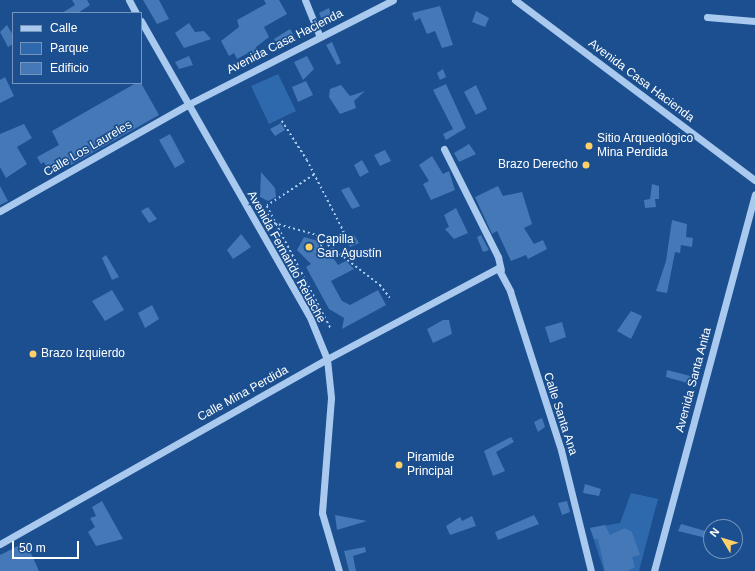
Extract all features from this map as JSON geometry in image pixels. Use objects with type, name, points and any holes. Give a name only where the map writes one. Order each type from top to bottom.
[{"type":"street","points":[[129,0],[135,12]]},
{"type":"street","points":[[305,0],[319,35]]},
{"type":"street","name":"Avenida Casa Hacienda","points":[[187,105],[319,35],[393,0]]},
{"type":"street","name":"Avenida Casa Hacienda","points":[[515,0],[755,180]]},
{"type":"street","points":[[707,17],[755,20]]},
{"type":"street","name":"Avenida Fernando Reusche","points":[[142,23],[187,105],[308,316],[327,359],[330,398],[322,513],[339,571]]},
{"type":"street","name":"Calle Los Laureles","points":[[0,211],[187,105]]},
{"type":"street","name":"Calle Santa Ana","points":[[444,149],[498,257],[500,269],[561,450],[592,571]]},
{"type":"street","name":"Avenida Santa Anita","points":[[654,571],[755,194]]},
{"type":"street","name":"Calle Mina Perdida","points":[[0,544],[327,359],[500,269]]},
{"type":"path","points":[[282,121],[315,175],[344,232],[328,245],[322,246]]},
{"type":"path","points":[[315,175],[267,206],[274,223],[331,329]]},
{"type":"path","points":[[274,223],[317,235],[322,246],[319,255]]},
{"type":"path","points":[[328,245],[380,285],[390,298]]},
{"type":"green space","points":[[278,74],[296,111],[269,124],[251,86]]},
{"type":"green space","points":[[631,493],[658,499],[639,571],[604,571],[590,528],[620,523]]},
{"type":"building","points":[[72,0],[87,0],[90,5],[80,12],[64,12],[75,5]]},
{"type":"building","points":[[143,0],[159,0],[169,19],[157,24]]},
{"type":"building","points":[[264,0],[279,0],[287,14],[264,27],[269,37],[256,47],[260,57],[253,61],[250,52],[237,59],[234,53],[229,56],[221,41],[239,27],[237,20],[266,4]]},
{"type":"building","points":[[440,6],[453,45],[442,48],[435,31],[427,34],[420,18],[415,21],[412,13]]},
{"type":"building","points":[[329,8],[331,15],[322,20],[319,13]]},
{"type":"building","points":[[476,11],[489,18],[485,27],[472,22]]},
{"type":"building","points":[[189,23],[195,32],[204,31],[211,39],[184,48],[175,33]]},
{"type":"building","points":[[7,25],[12,33],[12,45],[8,47],[0,32]]},
{"type":"building","points":[[290,29],[295,37],[279,47],[274,39]]},
{"type":"building","points":[[332,42],[341,63],[337,65],[326,45]]},
{"type":"building","points":[[189,56],[193,65],[179,69],[175,62]]},
{"type":"building","points":[[307,56],[314,69],[303,80],[294,62]]},
{"type":"building","points":[[443,69],[446,77],[440,80],[437,73]]},
{"type":"building","points":[[5,77],[14,96],[0,103],[0,80]]},
{"type":"building","points":[[306,81],[313,95],[298,102],[292,87]]},
{"type":"building","points":[[134,84],[142,84],[159,115],[71,165],[68,159],[48,170],[44,162],[41,164],[37,157],[59,145],[52,131]]},
{"type":"building","points":[[446,84],[466,128],[446,140],[443,134],[453,129],[433,90]]},
{"type":"building","points":[[341,85],[350,96],[365,91],[354,101],[356,108],[340,114],[329,97],[330,89]]},
{"type":"building","points":[[476,85],[487,109],[476,115],[464,92]]},
{"type":"building","points":[[281,123],[285,130],[275,136],[270,129]]},
{"type":"building","points":[[24,124],[32,138],[17,147],[27,164],[6,178],[0,167],[0,134]]},
{"type":"building","points":[[170,134],[185,162],[175,168],[159,140]]},
{"type":"building","points":[[469,144],[476,154],[459,162],[454,153]]},
{"type":"building","points":[[385,150],[391,161],[380,166],[374,155]]},
{"type":"building","points":[[432,156],[443,174],[449,171],[455,190],[431,200],[423,184],[429,181],[419,165]]},
{"type":"building","points":[[362,160],[369,172],[360,177],[354,165]]},
{"type":"building","points":[[261,172],[275,188],[276,197],[268,201],[260,197]]},
{"type":"building","points":[[652,184],[659,186],[659,199],[655,199],[656,207],[645,208],[644,200],[650,199]]},
{"type":"building","points":[[0,186],[8,201],[0,205]]},
{"type":"building","points":[[498,186],[503,196],[522,192],[532,224],[524,228],[534,244],[543,240],[547,249],[528,259],[526,255],[511,261],[497,231],[492,234],[475,197]]},
{"type":"building","points":[[349,187],[360,206],[352,209],[341,190]]},
{"type":"building","points":[[148,207],[157,219],[149,223],[141,211]]},
{"type":"building","points":[[456,208],[468,233],[454,239],[445,229],[449,227],[444,215]]},
{"type":"building","points":[[672,220],[687,224],[686,237],[693,238],[692,247],[681,245],[680,253],[675,252],[667,293],[656,291],[666,261]]},
{"type":"building","points":[[241,234],[251,247],[233,259],[227,250]]},
{"type":"building","points":[[354,235],[359,243],[350,247],[346,239]]},
{"type":"building","points":[[481,235],[489,250],[483,252],[477,237]]},
{"type":"building","points":[[304,237],[318,241],[321,258],[330,253],[338,265],[346,261],[354,269],[331,281],[342,301],[350,305],[378,290],[386,305],[342,329],[344,318],[329,309],[306,267],[311,264],[297,250]]},
{"type":"building","points":[[106,255],[119,277],[112,280],[102,258]]},
{"type":"building","points":[[112,290],[124,310],[105,321],[92,301]]},
{"type":"building","points":[[152,305],[159,319],[145,328],[138,313]]},
{"type":"building","points":[[631,311],[642,316],[631,339],[617,331]]},
{"type":"building","points":[[443,320],[449,320],[452,334],[433,343],[427,329]]},
{"type":"building","points":[[562,322],[566,337],[550,343],[545,327]]},
{"type":"building","points":[[667,370],[694,377],[691,384],[666,377]]},
{"type":"building","points":[[542,418],[545,427],[538,432],[534,422]]},
{"type":"building","points":[[511,437],[514,442],[496,452],[505,471],[493,476],[484,451]]},
{"type":"building","points":[[585,484],[601,489],[599,496],[583,493]]},
{"type":"building","points":[[102,501],[123,539],[96,546],[88,532],[95,527],[90,518],[96,516],[92,507]]},
{"type":"building","points":[[567,501],[570,512],[562,515],[558,503]]},
{"type":"building","points":[[335,515],[367,521],[337,530]]},
{"type":"building","points":[[534,515],[539,524],[498,540],[495,532]]},
{"type":"building","points":[[472,516],[476,526],[450,535],[446,526],[460,517],[462,521]]},
{"type":"building","points":[[681,524],[703,530],[703,537],[678,531]]},
{"type":"building","points":[[605,525],[610,535],[625,528],[632,532],[640,555],[632,557],[635,567],[627,571],[605,571],[598,539],[594,539],[590,528]]},
{"type":"building","points":[[26,542],[39,571],[0,571],[0,555]]},
{"type":"building","points":[[365,547],[366,552],[353,556],[356,571],[349,571],[344,551]]},
{"type":"place","name":"Sitio Arqueológico Mina Perdida","points":[[589,146]]},
{"type":"place","name":"Brazo Derecho","points":[[586,165]]},
{"type":"place","name":"Capilla San Agustín","points":[[309,247]]},
{"type":"place","name":"Brazo Izquierdo","points":[[33,354]]},
{"type":"place","name":"Piramide Principal","points":[[399,465]]}]
